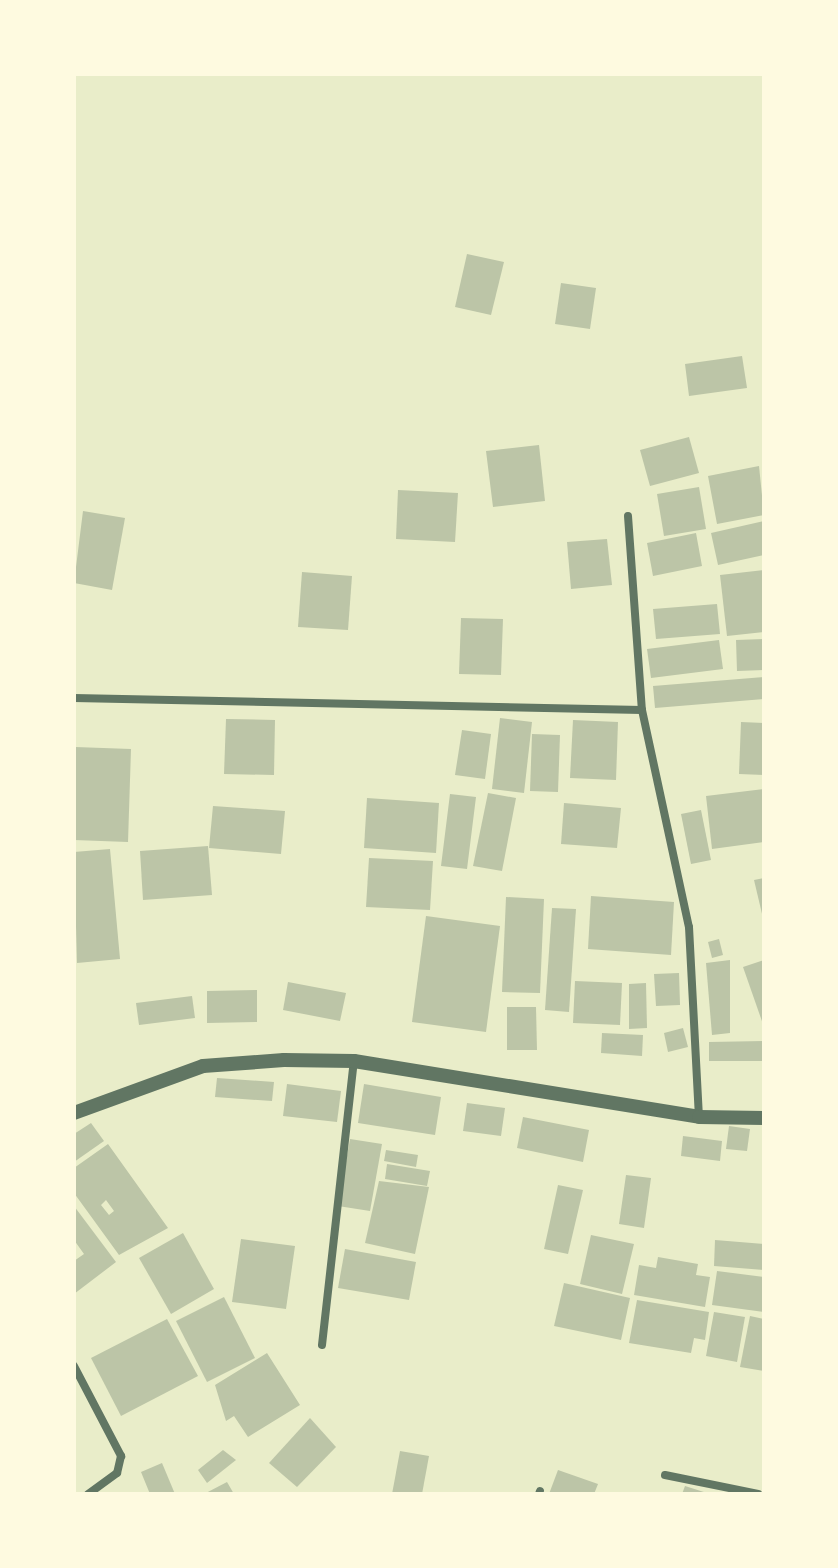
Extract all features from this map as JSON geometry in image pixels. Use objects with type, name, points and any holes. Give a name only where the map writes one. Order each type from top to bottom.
[{"type":"street","points":[[628,516],[642,710],[689,927],[699,1117]]},
{"type":"street","points":[[74,698],[642,710]]},
{"type":"street","points":[[322,1345],[354,1061]]},
{"type":"street","points":[[74,1113],[203,1066],[354,1061],[699,1117],[764,1118]]},
{"type":"street","points":[[74,1366],[121,1456],[117,1473],[88,1494]]},
{"type":"street","points":[[665,1475],[758,1494]]},
{"type":"building","points":[[467,254],[504,262],[491,315],[455,307]]},
{"type":"building","points":[[561,283],[596,288],[590,329],[555,324]]},
{"type":"building","points":[[742,356],[747,388],[689,396],[685,364]]},
{"type":"building","points":[[689,437],[699,473],[650,486],[640,450]]},
{"type":"building","points":[[539,445],[545,501],[493,507],[486,451]]},
{"type":"building","points":[[759,466],[764,515],[717,524],[708,476]]},
{"type":"building","points":[[699,487],[706,529],[664,536],[657,494]]},
{"type":"building","points":[[398,490],[458,493],[455,542],[396,539]]},
{"type":"building","points":[[83,511],[125,518],[112,590],[74,583]]},
{"type":"building","points":[[764,521],[764,555],[718,565],[711,533]]},
{"type":"building","points":[[696,533],[702,566],[653,576],[647,543]]},
{"type":"building","points":[[607,539],[612,585],[571,589],[567,542]]},
{"type":"building","points":[[764,570],[764,632],[727,636],[720,575]]},
{"type":"building","points":[[302,572],[352,576],[348,630],[298,627]]},
{"type":"building","points":[[717,604],[720,634],[656,639],[653,609]]},
{"type":"building","points":[[461,618],[503,619],[501,675],[459,674]]},
{"type":"building","points":[[764,639],[764,670],[737,671],[736,640]]},
{"type":"building","points":[[719,640],[723,669],[651,678],[647,649]]},
{"type":"building","points":[[764,677],[764,699],[655,708],[653,686]]},
{"type":"building","points":[[500,718],[532,722],[524,793],[492,789]]},
{"type":"building","points":[[226,719],[275,720],[274,775],[224,774]]},
{"type":"building","points":[[573,720],[618,722],[616,780],[570,778]]},
{"type":"building","points":[[741,722],[764,723],[764,775],[739,774]]},
{"type":"building","points":[[462,730],[491,734],[485,779],[455,775]]},
{"type":"building","points":[[532,734],[560,735],[558,792],[530,791]]},
{"type":"building","points":[[75,747],[131,749],[128,842],[74,840]]},
{"type":"building","points":[[764,789],[764,842],[712,849],[706,796]]},
{"type":"building","points":[[488,793],[516,798],[502,871],[473,866]]},
{"type":"building","points":[[450,794],[476,797],[467,869],[441,866]]},
{"type":"building","points":[[367,798],[439,803],[436,853],[364,848]]},
{"type":"building","points":[[564,803],[621,808],[617,848],[561,844]]},
{"type":"building","points":[[213,806],[285,811],[281,854],[209,848]]},
{"type":"building","points":[[701,810],[711,860],[691,864],[681,814]]},
{"type":"building","points":[[208,846],[212,895],[143,900],[140,851]]},
{"type":"building","points":[[110,849],[120,959],[77,963],[74,852]]},
{"type":"building","points":[[369,858],[433,861],[430,910],[366,907]]},
{"type":"building","points":[[764,878],[764,918],[763,918],[754,880]]},
{"type":"building","points":[[591,896],[674,902],[671,955],[588,949]]},
{"type":"building","points":[[506,897],[544,899],[540,993],[502,992]]},
{"type":"building","points":[[552,908],[576,909],[569,1012],[545,1010]]},
{"type":"building","points":[[426,916],[500,926],[486,1032],[412,1022]]},
{"type":"building","points":[[719,939],[723,955],[712,958],[708,942]]},
{"type":"building","points":[[730,960],[730,1033],[712,1035],[706,963]]},
{"type":"building","points":[[764,960],[764,1027],[743,967]]},
{"type":"building","points":[[679,973],[680,1005],[656,1006],[654,974]]},
{"type":"building","points":[[575,981],[622,983],[620,1025],[573,1023]]},
{"type":"building","points":[[288,982],[346,993],[340,1021],[283,1010]]},
{"type":"building","points":[[646,983],[647,1028],[629,1029],[629,984]]},
{"type":"building","points":[[257,990],[257,1022],[207,1023],[207,991]]},
{"type":"building","points":[[192,996],[195,1018],[139,1025],[136,1003]]},
{"type":"building","points":[[507,1007],[536,1007],[537,1050],[507,1050]]},
{"type":"building","points":[[683,1028],[688,1047],[668,1052],[664,1033]]},
{"type":"building","points":[[602,1033],[643,1035],[642,1056],[601,1053]]},
{"type":"building","points":[[764,1041],[764,1061],[709,1061],[709,1042]]},
{"type":"building","points":[[217,1078],[274,1082],[272,1101],[215,1097]]},
{"type":"building","points":[[287,1084],[341,1091],[337,1122],[283,1116]]},
{"type":"building","points":[[364,1084],[441,1097],[435,1135],[358,1123]]},
{"type":"building","points":[[467,1103],[505,1108],[501,1136],[463,1131]]},
{"type":"building","points":[[523,1117],[589,1130],[583,1162],[517,1148]]},
{"type":"building","points":[[91,1123],[104,1141],[74,1162],[74,1134]]},
{"type":"building","points":[[729,1126],[750,1129],[747,1151],[726,1149]]},
{"type":"building","points":[[683,1136],[722,1141],[720,1161],[681,1156]]},
{"type":"building","points":[[350,1139],[382,1144],[370,1211],[338,1206]]},
{"type":"building","points":[[108,1144],[168,1228],[119,1255],[74,1193],[74,1168]],"holes":[[[106,1200],[114,1211],[109,1215],[101,1205]]]},
{"type":"building","points":[[386,1150],[418,1155],[416,1167],[384,1161]]},
{"type":"building","points":[[387,1164],[430,1171],[427,1186],[385,1179]]},
{"type":"building","points":[[626,1175],[651,1178],[644,1228],[619,1224]]},
{"type":"building","points":[[379,1181],[429,1187],[415,1254],[365,1243]]},
{"type":"building","points":[[558,1185],[583,1190],[568,1254],[544,1249]]},
{"type":"building","points":[[74,1206],[116,1262],[74,1294],[74,1261],[84,1254],[74,1240]]},
{"type":"building","points":[[183,1233],[214,1289],[171,1314],[139,1258]]},
{"type":"building","points":[[591,1235],[634,1244],[622,1294],[580,1284]]},
{"type":"building","points":[[241,1239],[295,1246],[286,1309],[232,1302]]},
{"type":"building","points":[[715,1240],[764,1244],[764,1270],[714,1266]]},
{"type":"building","points":[[345,1249],[416,1262],[409,1300],[338,1288]]},
{"type":"building","points":[[658,1257],[698,1264],[696,1275],[710,1277],[705,1307],[634,1295],[639,1265],[656,1268]]},
{"type":"building","points":[[717,1271],[764,1277],[764,1312],[712,1305]]},
{"type":"building","points":[[564,1283],[630,1298],[621,1340],[554,1326]]},
{"type":"building","points":[[224,1297],[255,1358],[207,1382],[176,1321]]},
{"type":"building","points":[[637,1300],[709,1312],[705,1340],[694,1338],[691,1353],[629,1343]]},
{"type":"building","points":[[714,1312],[745,1317],[737,1362],[706,1356]]},
{"type":"building","points":[[750,1316],[764,1319],[764,1371],[740,1367]]},
{"type":"building","points":[[167,1319],[198,1376],[121,1416],[91,1358]]},
{"type":"building","points":[[267,1353],[300,1405],[248,1437],[234,1416],[226,1421],[215,1385]]},
{"type":"building","points":[[310,1418],[336,1447],[297,1487],[269,1463]]},
{"type":"building","points":[[223,1450],[236,1460],[207,1483],[198,1470]]},
{"type":"building","points":[[400,1451],[429,1456],[422,1494],[392,1494]]},
{"type":"building","points":[[162,1463],[175,1494],[150,1494],[141,1472]]},
{"type":"building","points":[[558,1470],[598,1484],[594,1494],[549,1494]]},
{"type":"building","points":[[227,1482],[234,1494],[204,1494]]},
{"type":"building","points":[[685,1486],[707,1493],[707,1494],[682,1494]]}]
